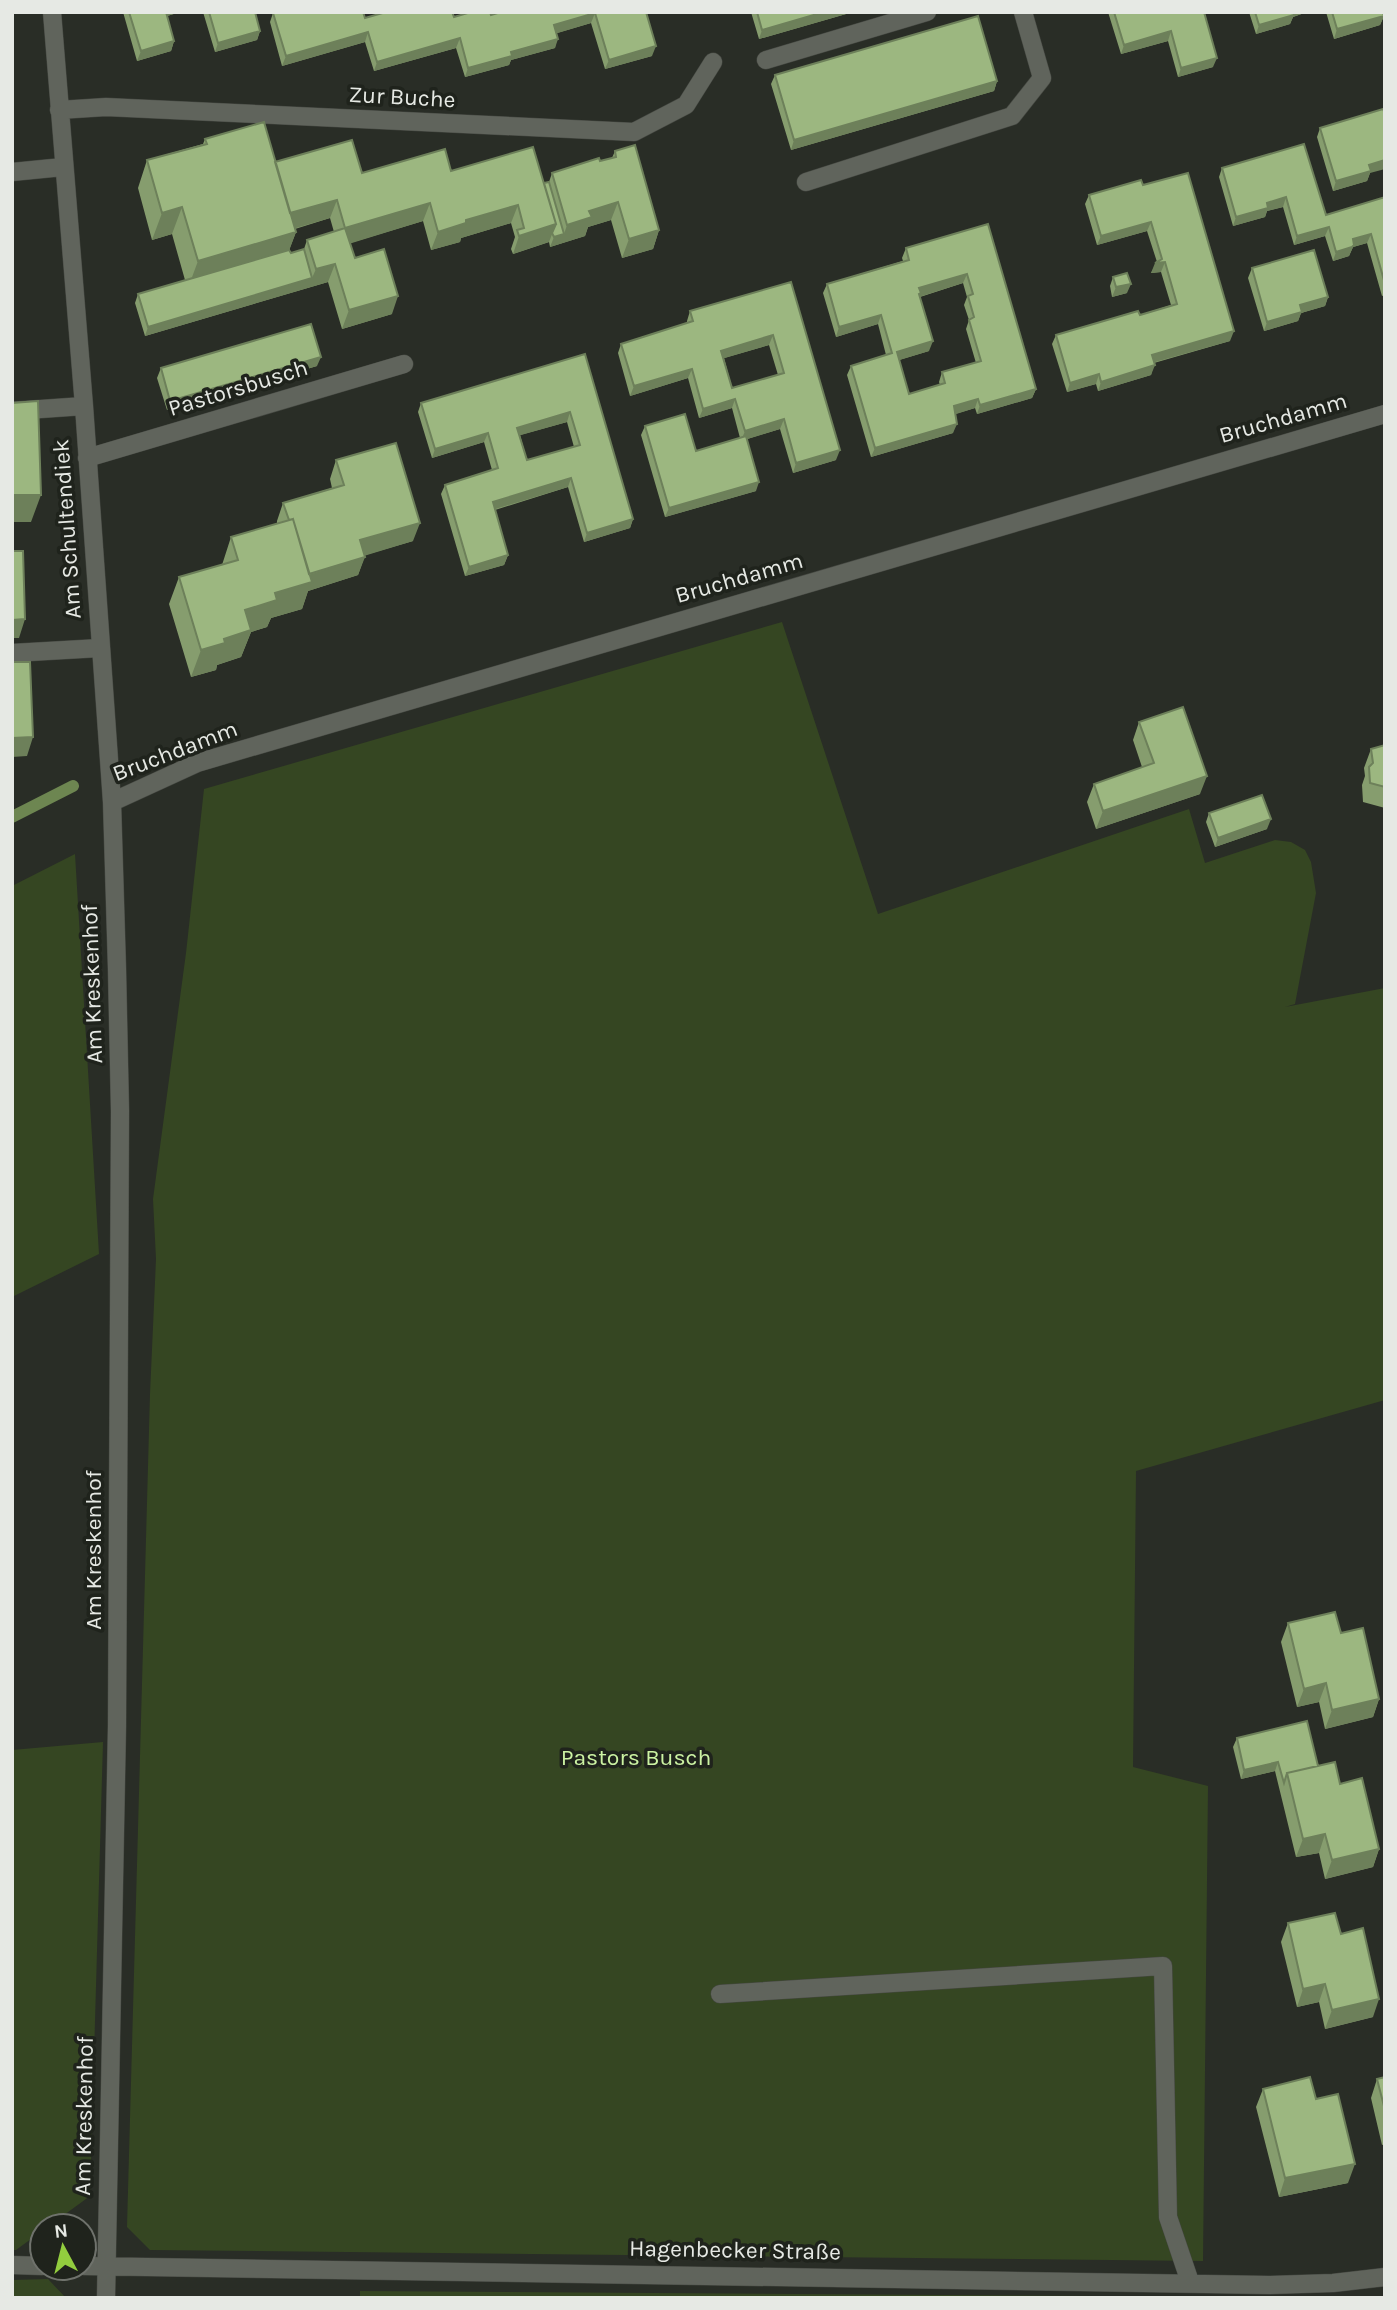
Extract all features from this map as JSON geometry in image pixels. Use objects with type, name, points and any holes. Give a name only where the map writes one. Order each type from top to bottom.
[{"type":"street","name":"Am Schultendiek","points":[[52,12],[112,802]]},
{"type":"street","points":[[766,60],[927,12]]},
{"type":"street","points":[[806,182],[1012,116],[1042,78],[1023,12]]},
{"type":"street","name":"Zur Buche","points":[[60,110],[106,107],[634,132],[686,105],[713,62]]},
{"type":"street","points":[[12,172],[63,167]]},
{"type":"street","name":"Pastorsbusch","points":[[87,458],[404,364]]},
{"type":"street","name":"Am Schultendiek","points":[[12,411],[84,406]]},
{"type":"street","name":"Bruchdamm","points":[[112,802],[197,763],[1385,414]]},
{"type":"street","name":"Am Schultendiek","points":[[12,653],[100,648]]},
{"type":"street","name":"Am Kreskenhof","points":[[106,2298],[116,1740],[120,1211],[112,802]]},
{"type":"street","points":[[720,1994],[1163,1966],[1168,2217],[1189,2282]]},
{"type":"street","name":"Hagenbecker Straße","points":[[98,2266],[1189,2282],[1333,2290],[1385,2277]]},
{"type":"green space","name":"Pastors Busch","points":[[782,622],[878,914],[1189,809],[1205,863],[1275,840],[1291,842],[1305,850],[1311,862],[1316,893],[1295,1004],[1285,1007],[1385,988],[1385,1400],[1136,1471],[1133,1767],[1208,1786],[1203,2261],[150,2250],[127,2227],[156,1259],[153,1199],[186,953],[204,789]]},
{"type":"green space","points":[[75,854],[99,1254],[12,1297],[12,886]]},
{"type":"green space","points":[[103,1742],[90,2196],[68,2212],[28,2212],[28,2241],[16,2250],[12,2250],[12,1750]]},
{"type":"green space","points":[[12,2280],[51,2282],[66,2298],[12,2298]]},
{"type":"green space","points":[[360,2291],[1256,2297],[1257,2298],[360,2298]]},
{"type":"building","points":[[129,12],[166,12],[174,41],[141,51]]},
{"type":"building","points":[[209,12],[255,12],[260,31],[218,43]]},
{"type":"building","points":[[363,12],[365,18],[386,12],[452,12],[454,17],[471,12],[490,12],[491,15],[501,12],[646,12],[656,46],[609,60],[595,13],[554,25],[558,39],[468,68],[460,38],[377,62],[368,32],[286,56],[273,13]]},
{"type":"building","points":[[757,12],[824,12],[762,30]]},
{"type":"building","points":[[1114,12],[1204,12],[1217,58],[1181,68],[1171,31],[1124,45]]},
{"type":"building","points":[[1255,12],[1293,12],[1294,15],[1259,25]]},
{"type":"building","points":[[1332,12],[1383,12],[1384,16],[1337,29]]},
{"type":"building","points":[[978,16],[997,81],[794,140],[775,75]]},
{"type":"building","points":[[1383,109],[1385,160],[1369,165],[1371,171],[1336,181],[1320,128]]},
{"type":"building","points":[[264,122],[296,232],[198,261],[182,207],[162,213],[147,160],[207,144],[205,139]]},
{"type":"building","points":[[352,140],[362,173],[445,149],[451,171],[533,147],[556,224],[519,236],[517,230],[524,228],[518,205],[466,220],[466,223],[438,232],[430,203],[345,228],[337,200],[290,213],[275,162]]},
{"type":"building","points":[[1304,144],[1326,215],[1385,197],[1385,284],[1371,234],[1353,239],[1352,247],[1336,252],[1329,227],[1297,236],[1286,197],[1267,203],[1268,208],[1236,217],[1222,168]]},
{"type":"building","points":[[635,145],[659,230],[629,239],[618,202],[589,211],[592,217],[567,225],[552,173],[599,158],[600,161],[616,157],[615,151]]},
{"type":"building","points":[[1188,173],[1234,331],[1152,355],[1155,365],[1101,382],[1099,374],[1070,383],[1056,335],[1138,311],[1140,315],[1177,304],[1165,262],[1155,263],[1162,259],[1151,222],[1101,236],[1089,195],[1141,180],[1143,185]]},
{"type":"building","points":[[549,182],[564,234],[554,237],[552,233],[556,224],[544,183]]},
{"type":"building","points":[[988,224],[1036,389],[980,405],[978,399],[954,406],[957,424],[875,448],[851,366],[892,353],[881,315],[839,327],[827,284],[909,260],[906,248]],"holes":[[[967,274],[973,294],[968,296],[974,317],[969,320],[981,361],[942,372],[945,383],[909,394],[897,352],[933,341],[919,288]]]},
{"type":"building","points":[[345,228],[355,258],[384,249],[398,296],[349,310],[335,264],[316,269],[307,240]]},
{"type":"building","points":[[304,249],[312,278],[148,327],[138,294],[289,250],[291,253]]},
{"type":"building","points":[[1314,250],[1328,297],[1300,305],[1302,312],[1267,322],[1252,268]]},
{"type":"building","points":[[1127,273],[1131,284],[1116,287],[1113,277]]},
{"type":"building","points":[[791,282],[840,450],[796,463],[784,419],[745,431],[735,399],[703,409],[692,369],[634,386],[621,344],[693,321],[690,311]],"holes":[[[773,335],[784,373],[732,388],[721,351]]]},
{"type":"building","points":[[311,324],[321,357],[170,401],[161,368]]},
{"type":"building","points":[[585,354],[633,519],[587,533],[571,478],[493,502],[508,555],[469,567],[445,485],[498,468],[488,433],[435,449],[421,403]],"holes":[[[570,412],[580,445],[527,460],[517,428]]]},
{"type":"building","points":[[38,401],[41,495],[12,495],[12,403]]},
{"type":"building","points":[[685,414],[696,451],[746,436],[759,482],[669,508],[645,426]]},
{"type":"building","points":[[396,443],[420,523],[360,540],[365,557],[309,574],[293,519],[289,520],[283,503],[344,485],[336,460]]},
{"type":"building","points":[[293,519],[312,582],[275,593],[277,600],[245,610],[251,630],[224,639],[225,643],[201,650],[179,577],[238,560],[231,537]]},
{"type":"building","points":[[12,551],[23,551],[25,619],[12,620]]},
{"type":"building","points":[[12,662],[30,662],[33,737],[12,738]]},
{"type":"building","points":[[1183,707],[1207,776],[1103,811],[1094,784],[1154,763],[1139,722]]},
{"type":"building","points":[[1385,745],[1385,787],[1370,783],[1369,767],[1373,763],[1371,749]]},
{"type":"building","points":[[1262,795],[1271,819],[1218,838],[1209,813]]},
{"type":"building","points":[[1335,1612],[1341,1633],[1363,1628],[1379,1699],[1332,1710],[1326,1683],[1304,1689],[1288,1623]]},
{"type":"building","points":[[1307,1721],[1318,1766],[1287,1773],[1284,1783],[1278,1762],[1244,1770],[1237,1738]]},
{"type":"building","points":[[1335,1762],[1340,1784],[1362,1778],[1379,1849],[1332,1860],[1325,1834],[1303,1839],[1287,1773]]},
{"type":"building","points":[[1335,1913],[1341,1934],[1363,1928],[1379,1999],[1332,2010],[1325,1984],[1303,1989],[1288,1923]]},
{"type":"building","points":[[1310,2077],[1316,2099],[1338,2094],[1355,2164],[1285,2178],[1263,2089]]},
{"type":"building","points":[[1385,2077],[1385,2110],[1377,2079]]},
{"type":"waterway","points":[[12,817],[73,786]]}]
